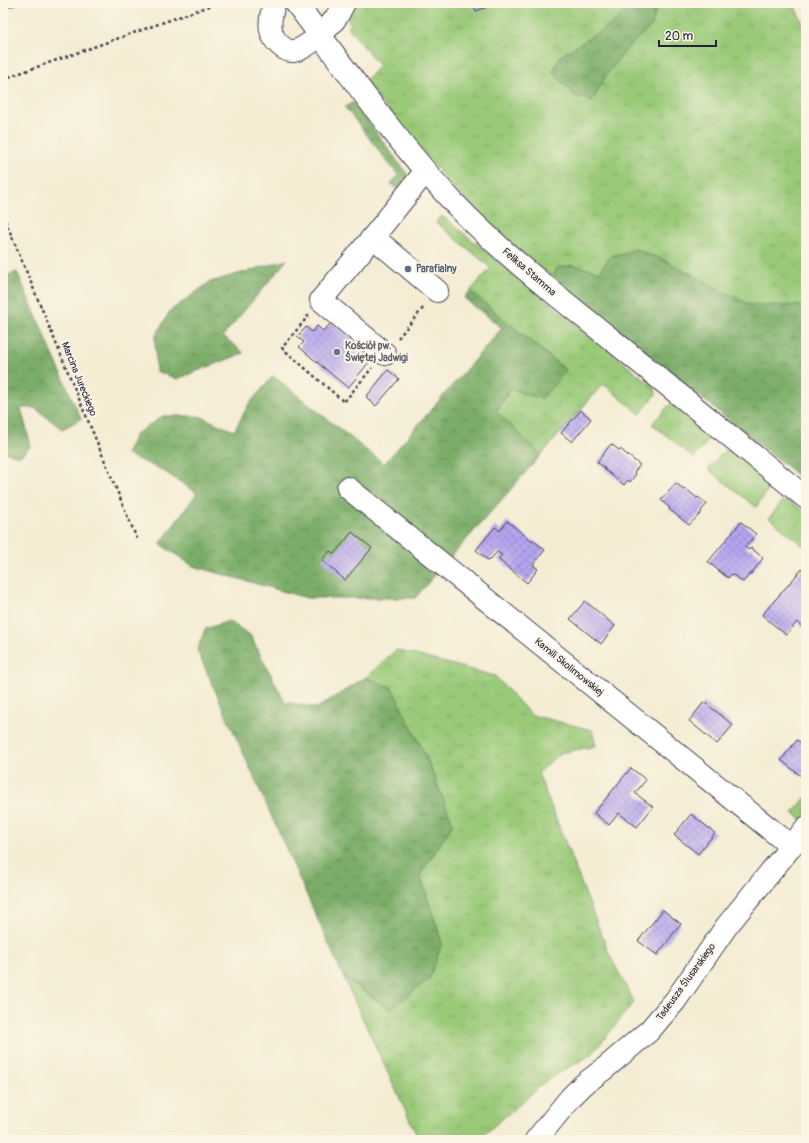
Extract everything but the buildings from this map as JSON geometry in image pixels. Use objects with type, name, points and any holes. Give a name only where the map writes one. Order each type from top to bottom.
[{"type":"street","points":[[274,3],[270,23],[272,36],[286,50],[294,51],[303,47],[320,35],[334,21],[344,3]]},
{"type":"street","name":"Feliksa Stamma","points":[[296,3],[374,108],[425,172],[455,204],[488,236],[555,294],[806,498]]},
{"type":"street","points":[[385,354],[321,300],[425,172]]},
{"type":"street","points":[[373,237],[437,291]]},
{"type":"street","name":"Kamili Skolimowskiej","points":[[348,488],[791,846]]},
{"type":"street","name":"Tadeusza Ślusarskiego","points":[[536,1140],[575,1093],[650,1030],[675,1001],[726,927],[806,828]]},
{"type":"path","points":[[3,79],[218,3]]},
{"type":"path","name":"Marcina Jureckiego","points":[[3,216],[136,539]]},
{"type":"green space","points":[[354,3],[793,3],[806,30],[806,309],[799,306],[750,305],[664,260],[635,249],[610,257],[600,272],[572,265],[557,268],[553,278],[515,248],[454,189],[364,82],[379,66],[348,27],[351,24],[344,16]]},
{"type":"green space","points":[[630,3],[658,3],[652,25],[630,45],[607,74],[592,101],[574,95],[553,72],[560,56],[617,21]]},
{"type":"green space","points":[[353,102],[408,175],[400,191],[391,184],[398,175],[345,107]]},
{"type":"green space","points":[[442,216],[655,388],[656,394],[640,414],[603,384],[541,455],[495,412],[511,388],[566,370],[470,291],[491,268],[436,222]]},
{"type":"green space","points":[[635,249],[664,260],[750,305],[799,306],[806,309],[806,482],[553,278],[557,268],[572,265],[600,272],[610,257]]},
{"type":"green space","points":[[287,260],[223,336],[244,353],[177,379],[156,371],[155,337],[170,311],[210,282]]},
{"type":"green space","points":[[17,272],[81,419],[62,429],[35,408],[21,408],[31,446],[20,456],[3,452],[3,277]]},
{"type":"green space","points":[[470,291],[566,371],[541,399],[511,389],[496,411],[541,455],[415,598],[307,598],[193,566],[160,544],[197,493],[162,470],[126,454],[136,434],[163,416],[199,416],[234,431],[249,404],[273,376],[384,464],[502,328],[464,298]]},
{"type":"green space","points":[[674,405],[711,437],[694,458],[652,424],[668,406]]},
{"type":"green space","points":[[731,450],[769,481],[770,488],[756,507],[708,469],[724,451]]},
{"type":"green space","points":[[790,501],[806,513],[806,548],[769,518],[782,502]]},
{"type":"green space","points":[[229,621],[250,635],[285,702],[317,708],[366,677],[392,688],[427,759],[453,824],[420,875],[442,943],[430,978],[390,1010],[343,976],[197,650],[205,629]]},
{"type":"green space","points":[[396,650],[495,676],[531,715],[592,730],[596,746],[560,753],[538,773],[609,954],[634,1002],[592,1054],[547,1080],[478,1140],[419,1140],[343,976],[390,1010],[442,943],[420,875],[453,824],[427,759],[392,688],[366,677]]},
{"type":"green space","points":[[806,797],[806,819],[804,821],[793,813]]},
{"type":"place","name":"Parafialny","points":[[408,269]]},
{"type":"place","name":"Kościół pw. Świętej Jadwigi","points":[[337,352]]}]
